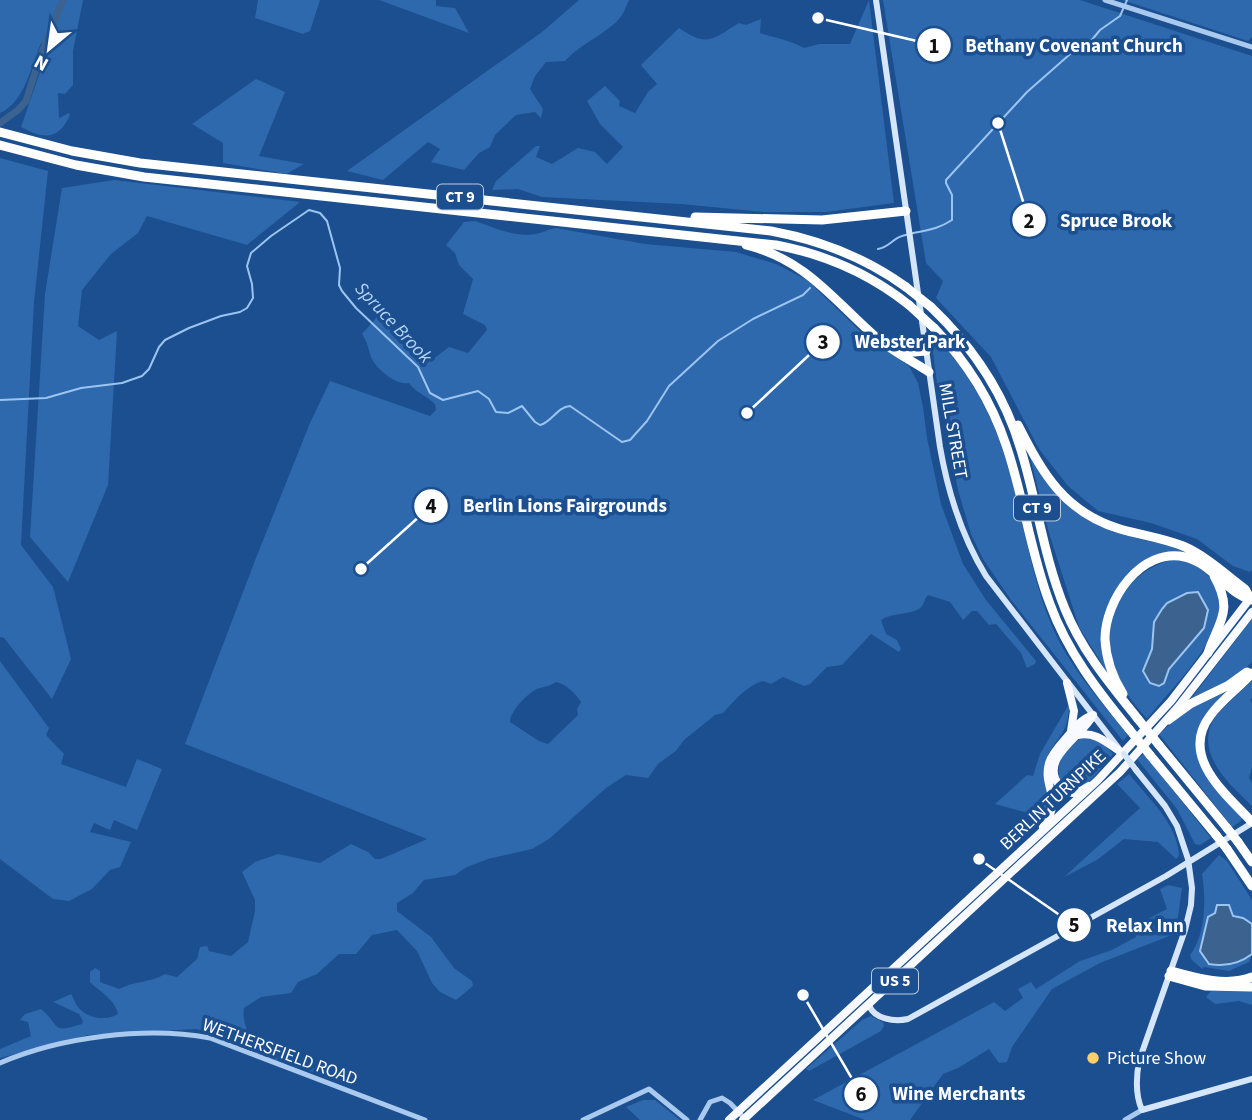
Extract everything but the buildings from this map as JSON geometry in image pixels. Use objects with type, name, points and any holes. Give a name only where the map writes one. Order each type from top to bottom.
[{"type":"highway","name":"CT 9","points":[[2,133],[130,162],[754,228],[803,238],[856,257],[906,287],[932,307],[971,350],[999,394],[1021,450],[1051,567],[1065,608],[1095,665],[1252,862]]},
{"type":"highway","name":"CT 9","points":[[0,145],[76,166],[137,176],[769,243],[816,255],[862,275],[909,305],[934,328],[974,377],[999,425],[1013,466],[1043,583],[1062,632],[1090,680],[1216,835],[1252,886]]},
{"type":"highway","points":[[651,217],[663,215],[822,220],[906,211]]},
{"type":"highway","points":[[724,238],[773,253],[804,270],[877,337],[929,372]]},
{"type":"highway","points":[[897,352],[913,354],[926,351]]},
{"type":"highway","points":[[999,394],[1010,408],[1043,472],[1074,505],[1110,525],[1190,550],[1245,589],[1251,598]]},
{"type":"highway","points":[[1136,717],[1113,674],[1107,652],[1106,626],[1115,599],[1133,575],[1161,558],[1185,557],[1198,562],[1242,596],[1251,598]]},
{"type":"highway","points":[[1209,653],[1220,628],[1224,609],[1220,589],[1211,572]]},
{"type":"highway","name":"BERLIN TURNPIKE","points":[[729,1120],[1094,784],[1143,734],[1251,598]]},
{"type":"highway","name":"BERLIN TURNPIKE","points":[[745,1120],[1087,804],[1168,720],[1252,612]]},
{"type":"highway","points":[[1168,720],[1193,702],[1237,680],[1252,667]]},
{"type":"highway","points":[[1252,673],[1209,717],[1202,731],[1201,744],[1203,760],[1211,778],[1252,822]]},
{"type":"highway","points":[[1067,683],[1074,711],[1072,735],[1057,758],[1054,767],[1055,779],[1061,788],[1072,792],[1094,784]]},
{"type":"highway","points":[[1038,836],[1053,807],[1049,763],[1093,715]]},
{"type":"highway","points":[[1072,735],[1093,735],[1114,745],[1124,754]]},
{"type":"highway","points":[[1170,974],[1221,981],[1240,981],[1252,977]]},
{"type":"highway","points":[[1170,974],[1205,986],[1252,987]]},
{"type":"main road","name":"MILL STREET","points":[[876,0],[945,475],[964,533],[989,579],[1114,745]]},
{"type":"main road","points":[[1124,754],[1173,819],[1189,862],[1192,880],[1191,905],[1138,1065],[1136,1091],[1142,1111],[1252,1079]]},
{"type":"main road","points":[[862,998],[871,1011],[881,1016],[891,1020],[908,1019],[1189,862],[1252,822]]},
{"type":"street","points":[[1105,0],[1252,47]]},
{"type":"street","name":"WETHERSFIELD ROAD","points":[[0,1063],[35,1051],[101,1037],[167,1032],[189,1034],[210,1038],[425,1120]]},
{"type":"street","points":[[583,1120],[649,1089],[687,1120]]},
{"type":"street","points":[[700,1120],[710,1102],[717,1098],[726,1099],[745,1120]]},
{"type":"street","points":[[1125,1120],[1142,1111]]},
{"type":"shaded area","points":[[0,0],[83,0],[73,51],[73,85],[65,94],[58,93],[59,118],[69,113],[70,115],[61,130],[50,135],[37,134],[21,127],[47,52],[41,43],[16,101],[0,113]]},
{"type":"shaded area","points":[[258,0],[320,0],[310,31],[303,34],[255,18]]},
{"type":"shaded area","points":[[379,0],[436,0],[436,6],[455,8],[469,33]]},
{"type":"shaded area","points":[[579,0],[629,0],[622,15],[611,27],[565,61],[546,62],[535,76],[530,89],[543,109],[541,118],[535,112],[516,115],[495,135],[490,147],[479,153],[464,170],[431,162],[440,149],[428,142],[383,180],[347,171],[542,32]]},
{"type":"shaded area","points":[[869,0],[894,203],[826,212],[764,212],[681,204],[542,197],[518,189],[492,190],[496,181],[536,146],[540,146],[536,157],[552,164],[578,148],[595,152],[607,164],[623,147],[600,124],[587,101],[605,86],[620,101],[619,106],[635,113],[648,92],[657,84],[641,65],[679,28],[697,38],[710,39],[739,23],[746,25],[761,19],[760,33],[804,48],[819,44],[850,44]]},
{"type":"shaded area","points":[[883,0],[1080,0],[1252,56],[1250,572],[1233,566],[1197,539],[1151,523],[1098,511],[1068,486],[1039,449],[991,357],[936,298],[943,281],[926,263]]},
{"type":"shaded area","points":[[1122,0],[1252,0],[1252,37],[1248,41]]},
{"type":"shaded area","points":[[256,79],[285,92],[259,156],[304,164],[286,174],[223,163],[223,143],[192,124]]},
{"type":"shaded area","points":[[0,158],[48,171],[34,302],[21,545],[53,587],[71,659],[52,699],[4,638],[0,637]]},
{"type":"shaded area","points":[[114,180],[300,202],[247,245],[147,216],[138,233],[111,254],[82,290],[78,326],[99,340],[117,331],[108,485],[68,582],[30,537],[45,294],[62,188]]},
{"type":"shaded area","points":[[475,221],[504,231],[527,235],[556,228],[645,244],[736,252],[776,264],[807,280],[862,333],[909,366],[918,383],[941,504],[963,564],[986,600],[1036,661],[1035,664],[1027,668],[1021,653],[996,624],[989,625],[977,611],[972,611],[963,620],[950,602],[928,595],[919,609],[881,620],[886,634],[897,640],[901,649],[899,652],[871,634],[842,665],[827,667],[810,684],[804,686],[783,677],[771,684],[763,681],[751,686],[723,713],[715,715],[684,740],[676,751],[658,764],[648,778],[626,775],[606,788],[549,839],[532,849],[488,859],[455,875],[424,880],[413,893],[397,903],[397,911],[431,937],[454,968],[472,981],[473,986],[456,1000],[440,992],[432,983],[417,951],[397,930],[372,935],[356,954],[339,954],[317,974],[298,982],[291,993],[261,997],[244,1008],[246,1029],[259,1046],[271,1052],[288,1050],[302,1060],[313,1061],[316,1073],[254,1053],[223,1035],[196,1029],[88,1035],[0,1058],[0,1049],[31,1036],[28,1022],[20,1020],[25,1014],[41,1009],[57,1027],[82,1024],[79,1014],[53,1002],[71,994],[84,1013],[101,1018],[118,1014],[110,1000],[90,982],[90,972],[95,968],[100,971],[100,982],[119,989],[165,974],[177,977],[197,959],[200,947],[207,946],[209,951],[231,956],[248,942],[255,900],[242,872],[255,862],[278,854],[320,863],[351,844],[368,852],[375,859],[381,859],[427,839],[185,744],[256,558],[310,423],[330,381],[430,416],[436,410],[435,404],[409,383],[398,382],[380,370],[372,359],[362,334],[377,317],[401,333],[432,360],[449,347],[468,353],[487,330],[485,325],[463,314],[473,279],[459,265],[455,253],[446,245],[464,222]],"holes":[[[556,682],[581,702],[577,709],[578,715],[548,744],[510,722],[517,707],[531,693]]]},
{"type":"shaded area","points":[[930,330],[965,373],[992,422],[1011,478],[1037,585],[1052,626],[1076,670],[1128,735],[1123,741],[1011,600],[983,559],[971,534],[958,490],[937,383]]},
{"type":"shaded area","points":[[1028,449],[1038,468],[1061,498],[1089,519],[1123,534],[1174,547],[1191,555],[1168,552],[1132,571],[1119,585],[1107,612],[1109,675],[1079,627],[1049,533]]},
{"type":"shaded area","points":[[1176,559],[1194,565],[1208,575],[1217,593],[1220,613],[1214,631],[1197,658],[1147,719],[1128,695],[1114,668],[1110,632],[1120,599],[1130,585],[1158,565]]},
{"type":"shaded area","points":[[1198,592],[1208,610],[1204,628],[1169,669],[1164,683],[1159,686],[1150,683],[1143,671],[1152,649],[1154,622],[1167,603],[1187,593]]},
{"type":"shaded area","points":[[1252,619],[1250,664],[1230,680],[1190,700]]},
{"type":"shaded area","points":[[0,661],[49,728],[46,735],[64,754],[61,764],[126,787],[137,759],[162,769],[137,830],[114,820],[110,830],[94,823],[90,832],[131,842],[120,867],[110,870],[92,889],[69,901],[53,899],[0,859]]},
{"type":"shaded area","points":[[1252,680],[1252,767],[1249,778],[1252,783],[1252,806],[1217,767],[1208,744],[1214,719]]},
{"type":"shaded area","points":[[1238,683],[1206,716],[1200,755],[1243,816],[1241,821],[1232,827],[1159,734],[1189,708]]},
{"type":"shaded area","points":[[1069,704],[1064,731],[1048,754],[1044,767],[1048,795],[1043,817],[995,804],[1027,775],[1033,776],[1040,754]]},
{"type":"shaded area","points":[[1089,736],[1104,744],[1113,754],[1083,786],[1073,789],[1065,787],[1060,780],[1060,761],[1075,741]]},
{"type":"shaded area","points":[[1144,754],[1211,838],[1200,845],[1195,844],[1177,809],[1137,759]]},
{"type":"shaded area","points":[[1129,774],[1168,822],[1179,856],[1176,859],[1158,842],[1124,839],[1097,860],[1064,877],[1140,808],[1117,784]]},
{"type":"shaded area","points":[[1219,855],[1227,861],[1252,900],[1252,924],[1233,916],[1229,905],[1219,905],[1215,908],[1215,913],[1208,917],[1206,933],[1200,947],[1206,963],[1231,964],[1252,954],[1249,962],[1229,971],[1204,967],[1202,969],[1190,955],[1199,937],[1204,916],[1202,874]]},
{"type":"shaded area","points":[[1168,885],[1182,888],[1177,924],[1172,935],[1100,963],[1052,989],[1012,1047],[1007,1062],[999,1063],[989,1049],[943,1074],[910,1120],[865,1120],[813,1100],[994,1002],[1005,1011],[1023,998],[1018,989],[1031,982],[1036,989],[1080,961],[1112,950],[1136,937],[1134,926],[1167,909],[1160,889]]},
{"type":"shaded area","points":[[1217,905],[1229,905],[1233,916],[1252,924],[1252,954],[1226,965],[1209,964],[1200,951],[1208,917],[1215,913]]},
{"type":"shaded area","points":[[1252,990],[1252,1005],[1239,1001],[1215,1004],[1206,997],[1211,991]]},
{"type":"shaded area","points":[[871,1016],[883,1022],[881,1031],[809,1071],[806,1069],[862,1020]]},
{"type":"shaded area","points":[[643,1100],[655,1100],[680,1120],[640,1120],[626,1107]]},
{"type":"waterway","points":[[0,123],[26,101],[63,0]]},
{"type":"waterway","name":"Spruce Brook","points":[[878,249],[902,236],[933,229],[952,220],[952,195],[946,180],[1027,92],[1077,48],[1091,41],[1100,30],[1120,16],[1127,0]]},
{"type":"waterway","name":"Spruce Brook","points":[[0,400],[46,398],[81,388],[122,383],[142,376],[149,369],[165,340],[189,328],[247,308],[253,298],[247,266],[251,253],[309,210],[320,213],[327,221],[340,268],[339,285],[342,291],[356,308],[418,367],[430,393],[443,400],[478,391],[489,399],[496,412],[508,413],[522,406],[540,425],[570,406],[622,442],[630,440],[647,421],[669,386],[718,341],[753,319],[803,295],[810,288]]},
{"type":"place","name":"Bethany Covenant Church","points":[[818,18]]},
{"type":"place","name":"Spruce Brook","points":[[998,123]]},
{"type":"place","name":"Webster Park","points":[[747,413]]},
{"type":"place","name":"Berlin Lions Fairgrounds","points":[[361,569]]},
{"type":"place","name":"Relax Inn","points":[[979,859]]},
{"type":"place","name":"Wine Merchants","points":[[803,995]]},
{"type":"place","name":"Picture Show","points":[[1093,1058]]}]
